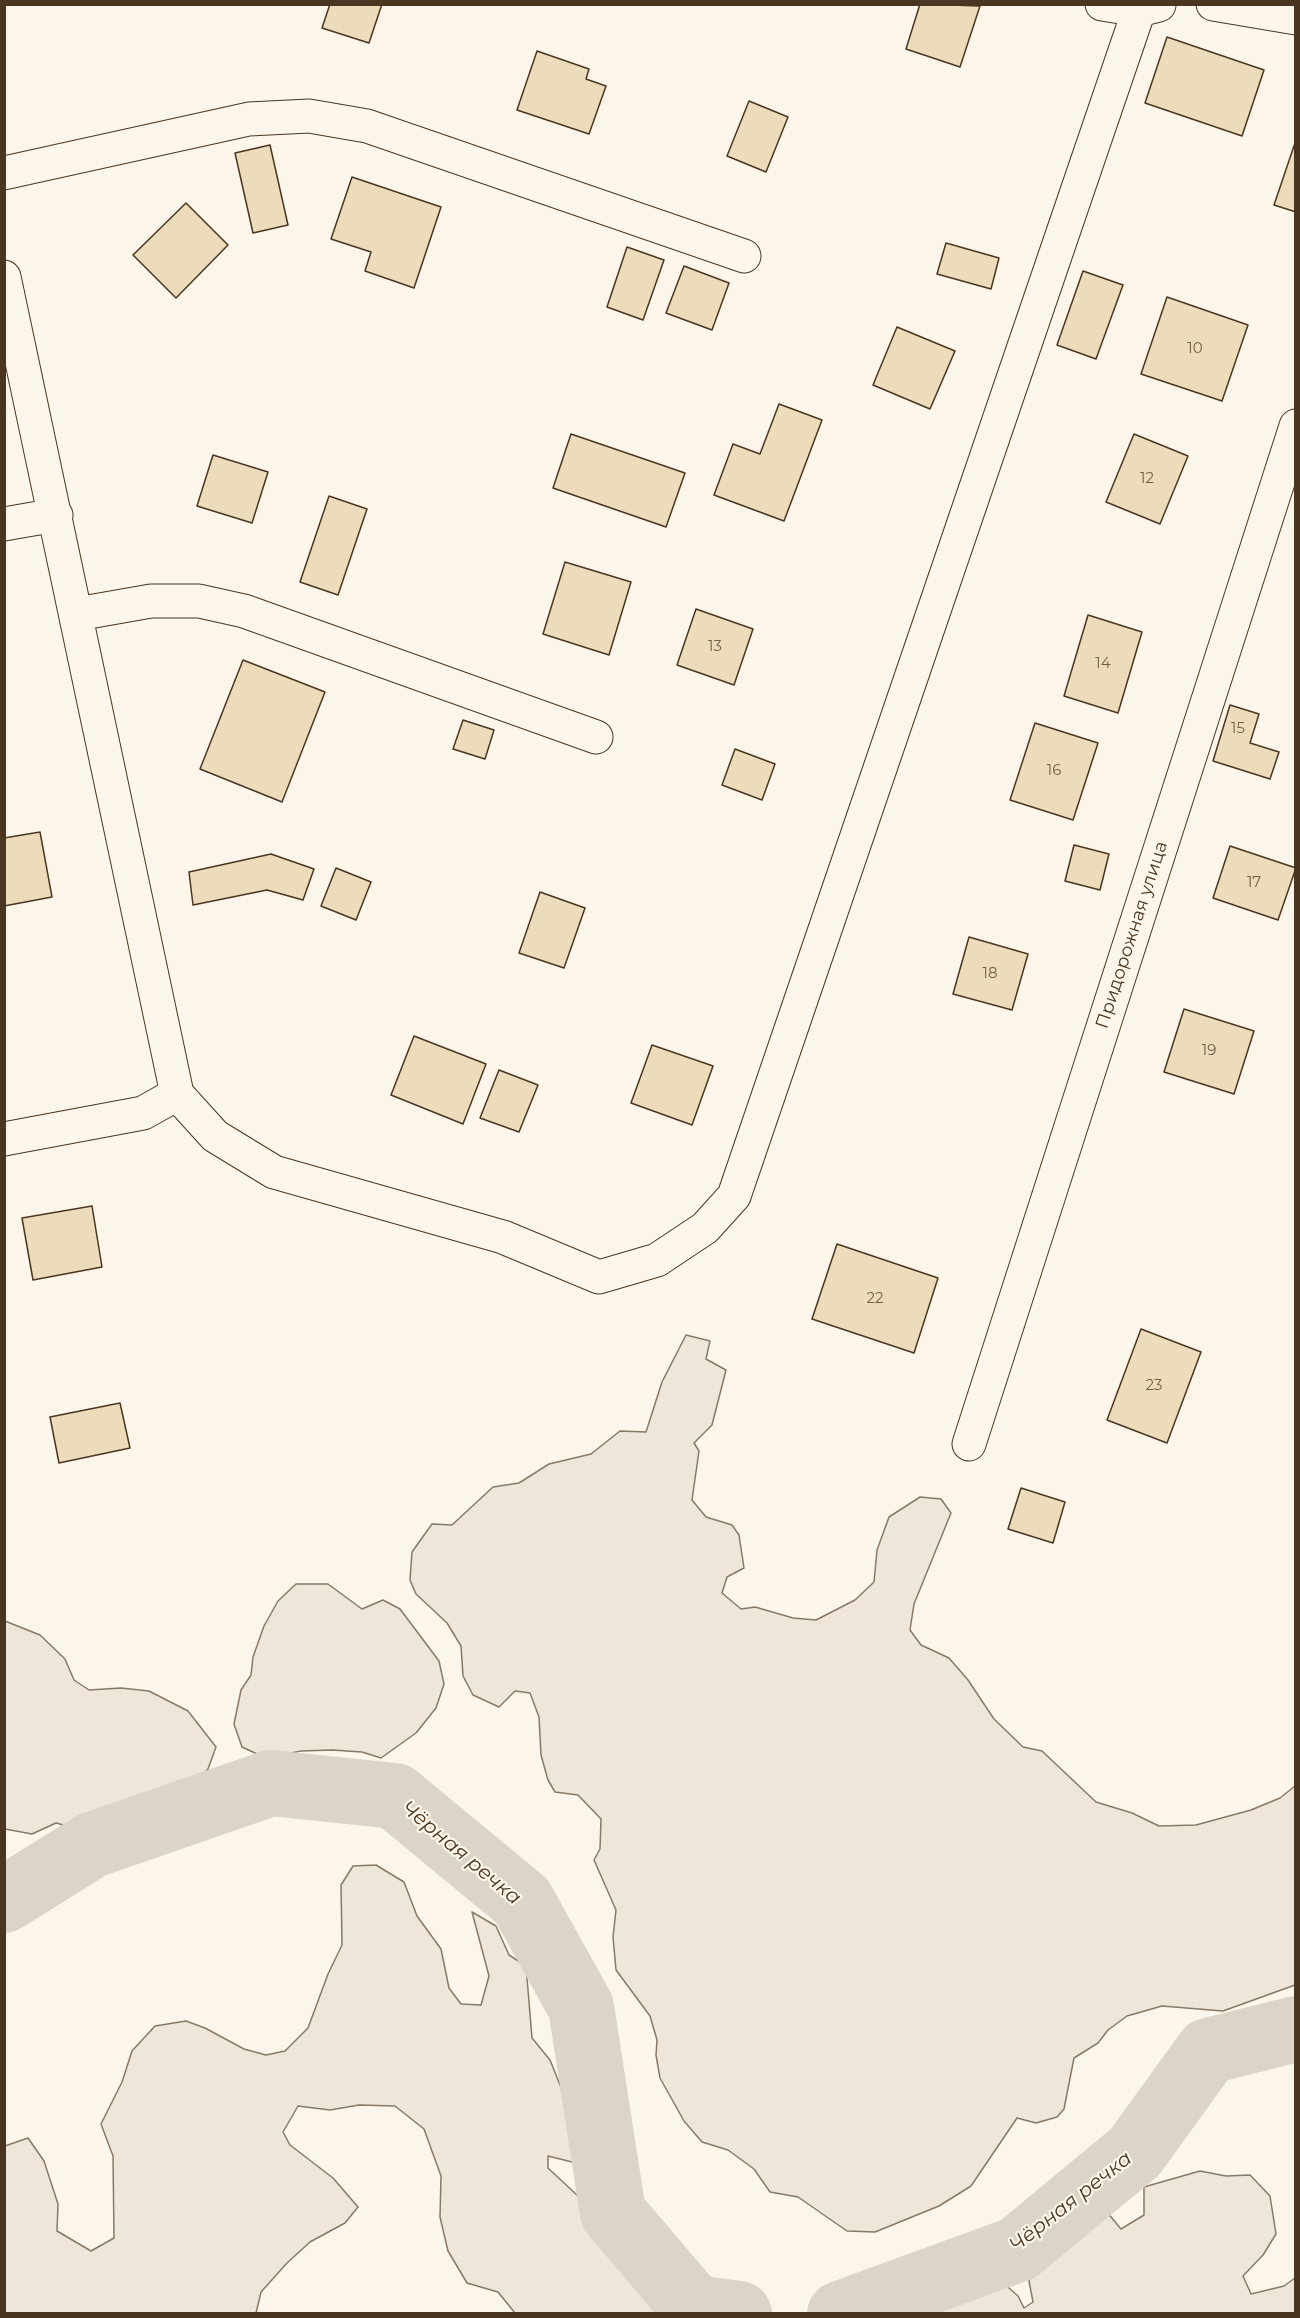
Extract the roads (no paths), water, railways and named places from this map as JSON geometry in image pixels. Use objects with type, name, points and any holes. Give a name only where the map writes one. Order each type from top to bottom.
[{"type":"street","points":[[4,277],[177,1094],[215,1136],[273,1172],[503,1237],[599,1277],[657,1260],[705,1228],[734,1196],[1150,7],[1102,4]]},
{"type":"street","points":[[1213,4],[1296,18]]},
{"type":"street","points":[[4,173],[249,119],[309,116],[367,126],[744,256]]},
{"type":"street","name":"Придорожная улица","points":[[969,1444],[1296,426]]},
{"type":"street","points":[[4,524],[56,515]]},
{"type":"street","points":[[77,614],[151,601],[199,601],[244,611],[596,737]]},
{"type":"street","points":[[4,1139],[143,1113],[177,1094]]},
{"type":"waterway","name":"Чёрная речка","points":[[4,1900],[92,1845],[271,1783],[395,1796],[522,1901],[581,2007],[613,2213],[694,2308],[739,2314]]},
{"type":"waterway","name":"Чёрная речка","points":[[840,2314],[1018,2249],[1135,2152],[1208,2051],[1296,2029]]}]
